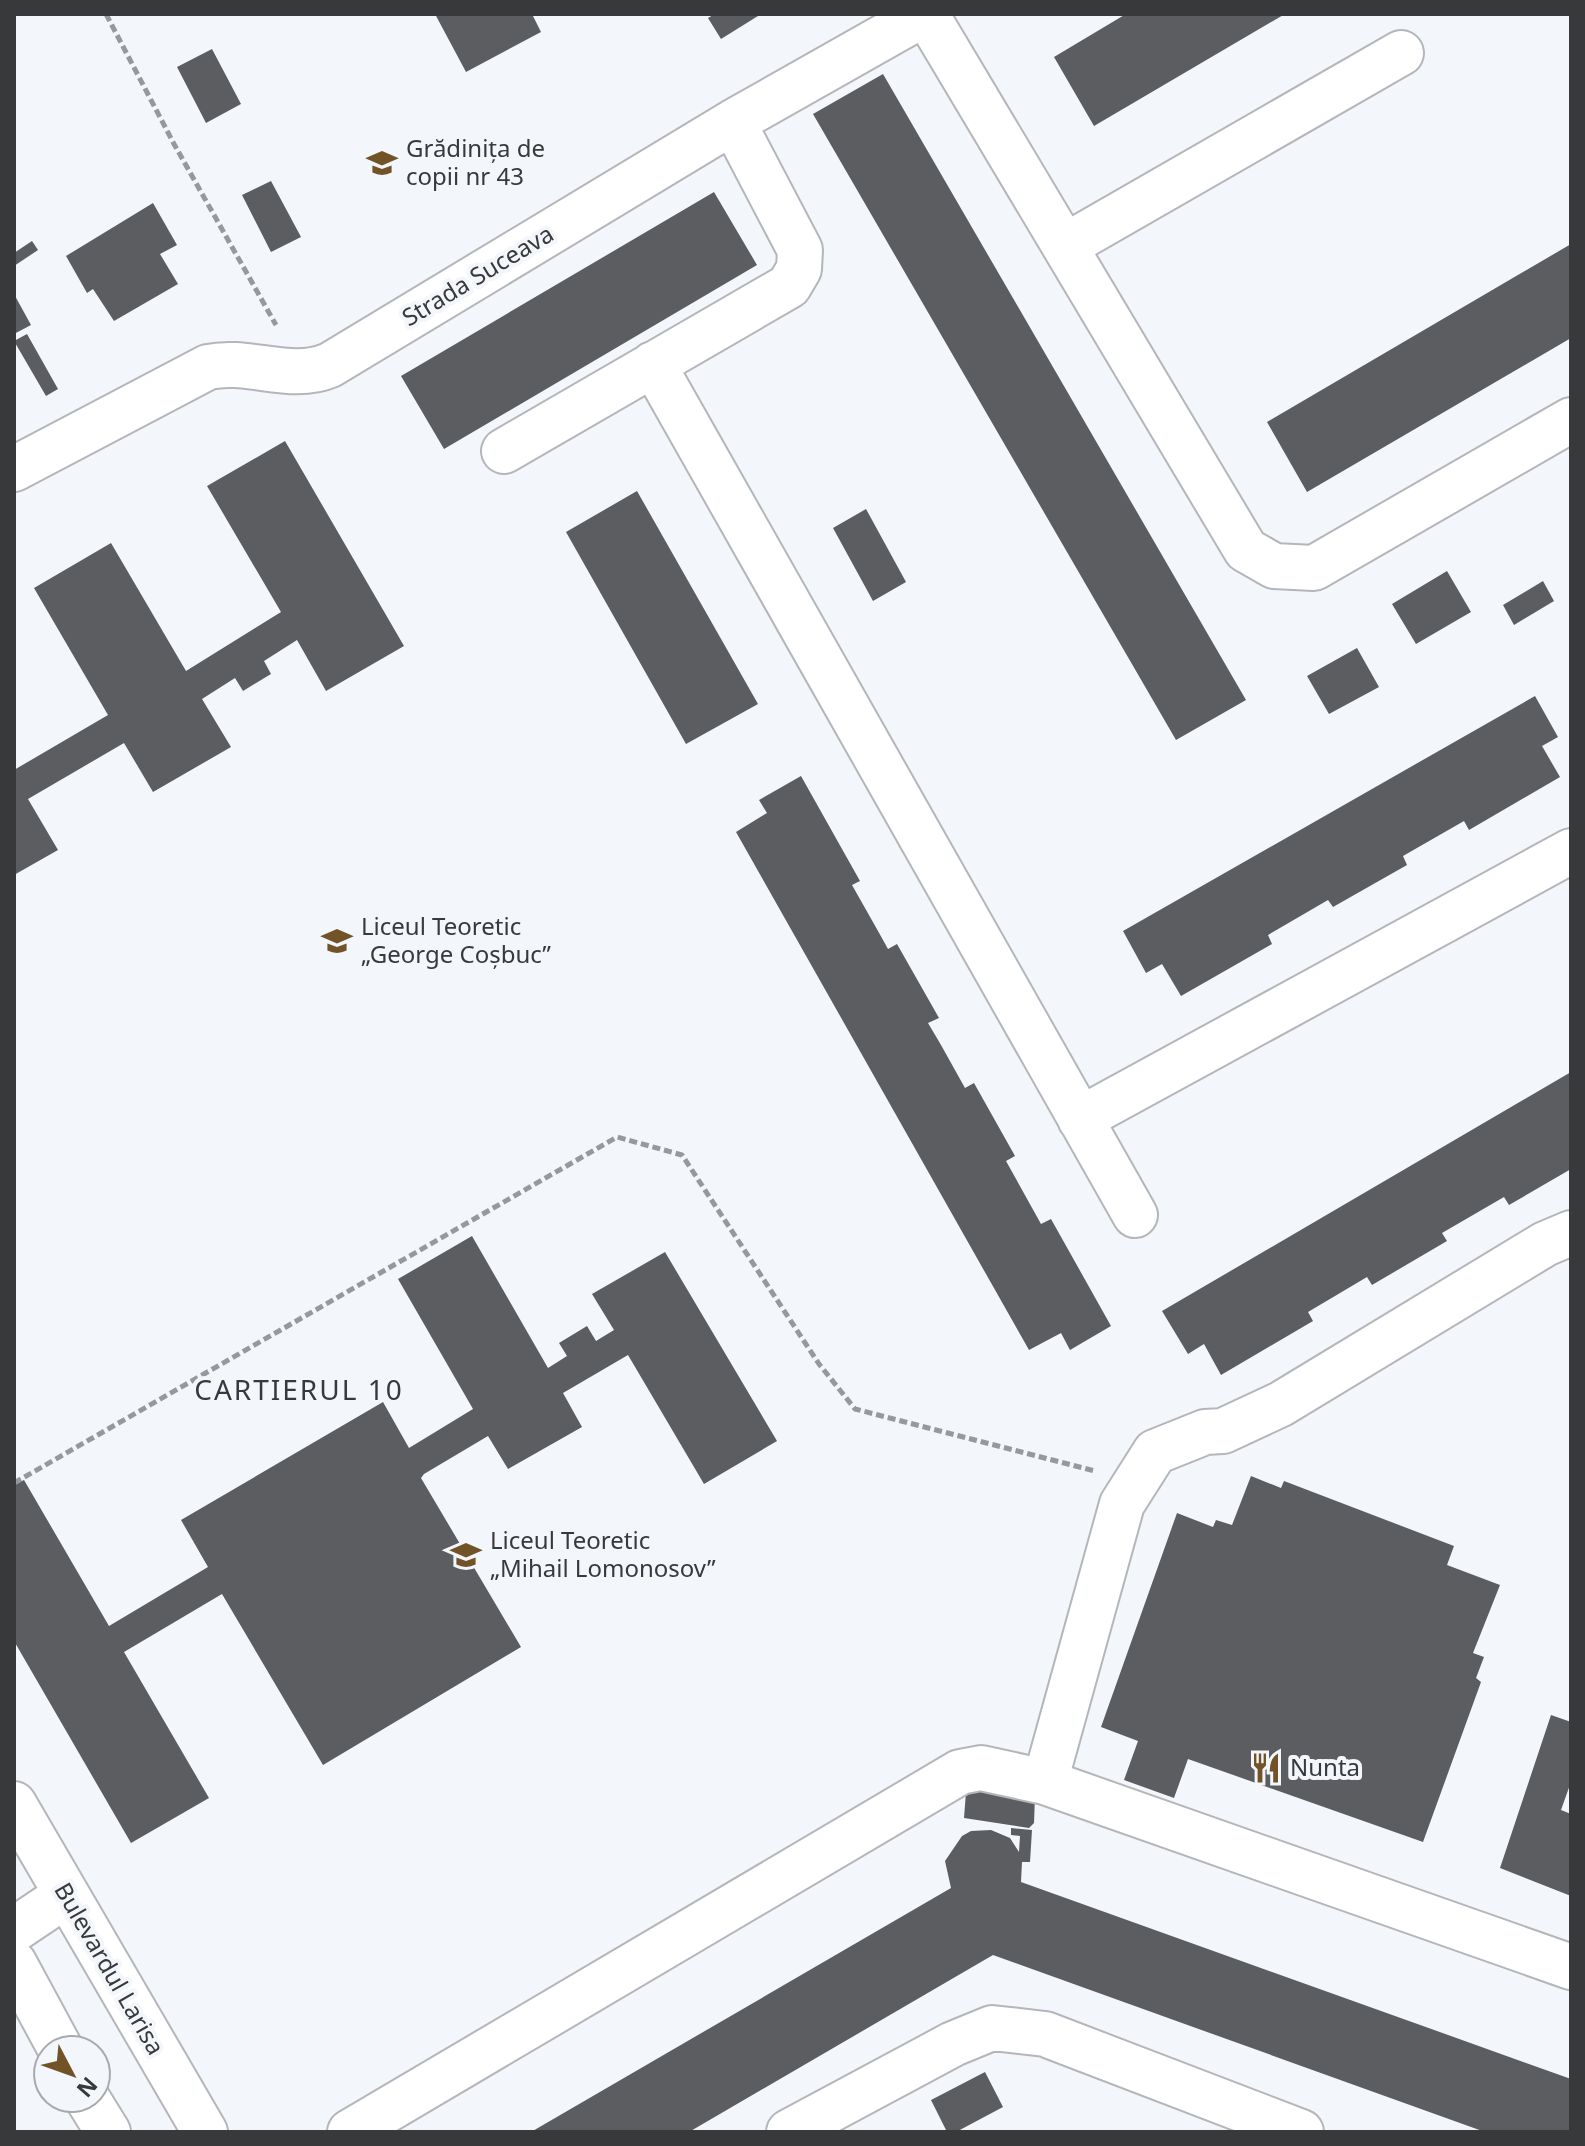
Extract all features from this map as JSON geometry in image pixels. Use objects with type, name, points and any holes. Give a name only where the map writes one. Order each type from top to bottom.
[{"type":"street","name":"Strada Suceava","points":[[14,469],[208,367],[229,362],[314,372],[330,365],[733,122],[925,14]]},
{"type":"street","points":[[925,14],[1246,550],[1274,566],[1314,568],[1571,420]]},
{"type":"street","points":[[1065,246],[1401,53]]},
{"type":"street","points":[[504,451],[789,286],[799,269],[800,250],[733,122]]},
{"type":"street","points":[[653,364],[1135,1215]]},
{"type":"street","points":[[1080,1119],[1571,851]]},
{"type":"street","points":[[1045,1782],[1122,1504],[1155,1452],[1174,1442],[1223,1431],[1261,1415],[1545,1244],[1571,1233]]},
{"type":"street","points":[[350,2132],[960,1772],[981,1768],[1045,1782],[1571,1967]]},
{"type":"street","name":"Bulevardul Larisa","points":[[14,1804],[205,2132]]},
{"type":"street","points":[[14,1930],[66,1895]]},
{"type":"street","points":[[14,1963],[52,2034]]},
{"type":"street","points":[[789,2132],[953,2044],[992,2028],[1045,2034],[1301,2132]]},
{"type":"street","points":[[97,2114],[108,2132]]},
{"type":"path","points":[[106,14],[174,144],[279,330],[284,345],[279,370]]},
{"type":"path","points":[[14,1483],[617,1137],[682,1155],[819,1364],[855,1409],[1135,1481]]},
{"type":"building","points":[[435,14],[532,14],[541,32],[466,72]]},
{"type":"building","points":[[715,14],[758,16],[721,39],[708,18]]},
{"type":"building","points":[[1126,14],[1285,14],[1094,126],[1054,57]]},
{"type":"building","points":[[212,49],[241,104],[206,123],[177,67]]},
{"type":"building","points":[[883,74],[1246,700],[1176,740],[813,114]]},
{"type":"building","points":[[271,181],[301,237],[271,252],[242,195]]},
{"type":"building","points":[[714,192],[757,265],[444,449],[401,376]]},
{"type":"building","points":[[153,203],[177,245],[160,254],[178,284],[114,321],[93,289],[87,293],[66,256]]},
{"type":"building","points":[[32,241],[38,250],[14,266],[14,253]]},
{"type":"building","points":[[1571,244],[1571,338],[1307,492],[1267,422]]},
{"type":"building","points":[[14,294],[31,325],[14,334]]},
{"type":"building","points":[[27,334],[58,389],[46,396],[14,341]]},
{"type":"building","points":[[285,441],[404,646],[326,691],[297,640],[264,661],[271,674],[243,691],[235,678],[202,699],[231,747],[153,792],[124,743],[28,799],[58,850],[14,875],[14,770],[108,715],[34,588],[111,543],[186,671],[281,612],[207,486]]},
{"type":"building","points":[[637,491],[758,704],[686,744],[566,532]]},
{"type":"building","points":[[866,509],[906,582],[873,601],[833,528]]},
{"type":"building","points":[[1447,571],[1471,612],[1416,644],[1392,604]]},
{"type":"building","points":[[1543,581],[1554,601],[1514,625],[1503,605]]},
{"type":"building","points":[[1357,648],[1379,687],[1329,714],[1307,676]]},
{"type":"building","points":[[1535,696],[1558,737],[1542,746],[1560,777],[1469,830],[1464,821],[1403,856],[1407,865],[1333,907],[1328,900],[1268,935],[1272,944],[1181,996],[1162,964],[1146,973],[1123,931]]},
{"type":"building","points":[[801,776],[860,881],[852,885],[888,949],[897,944],[939,1018],[928,1023],[965,1088],[974,1083],[1015,1156],[1006,1161],[1041,1224],[1051,1219],[1111,1326],[1070,1350],[1061,1333],[1029,1350],[736,832],[767,813],[759,800]]},
{"type":"building","points":[[1571,1072],[1571,1169],[1509,1205],[1504,1197],[1442,1233],[1447,1241],[1372,1285],[1367,1277],[1308,1312],[1313,1321],[1221,1375],[1204,1344],[1188,1354],[1162,1311]]},
{"type":"building","points":[[472,1236],[548,1368],[567,1356],[559,1343],[587,1326],[596,1341],[614,1330],[592,1294],[665,1252],[777,1441],[704,1484],[628,1355],[563,1393],[582,1427],[508,1469],[488,1436],[424,1474],[421,1478],[521,1647],[323,1765],[222,1594],[124,1652],[209,1798],[131,1843],[14,1641],[14,1485],[24,1480],[109,1626],[208,1567],[181,1520],[383,1402],[409,1448],[473,1409],[398,1279]]},
{"type":"building","points":[[1251,1476],[1281,1488],[1284,1481],[1454,1546],[1447,1565],[1500,1585],[1473,1653],[1484,1657],[1476,1678],[1481,1682],[1423,1842],[1188,1759],[1174,1798],[1124,1780],[1138,1741],[1101,1727],[1177,1513],[1213,1527],[1216,1520],[1232,1525]]},
{"type":"building","points":[[1551,1715],[1571,1722],[1571,1782],[1561,1810],[1571,1814],[1571,1896],[1500,1868]]},
{"type":"building","points":[[974,1785],[1035,1796],[1034,1823],[1029,1828],[964,1818],[966,1792]]},
{"type":"building","points":[[1011,1828],[1032,1830],[1030,1862],[1022,1862],[1021,1882],[1571,2079],[1571,2132],[1485,2132],[993,1955],[689,2132],[531,2132],[951,1888],[945,1861],[962,1836],[971,1831],[991,1830],[1010,1838],[1019,1852],[1020,1836],[1011,1835]]},
{"type":"building","points":[[985,2072],[1003,2107],[956,2132],[947,2132],[931,2100]]},
{"type":"place","name":"Grădinița de copii nr 43","points":[[382,163]]},
{"type":"place","name":"Liceul Teoretic „George Coșbuc”","points":[[337,941]]},
{"type":"place","name":"Liceul Teoretic „Mihail Lomonosov”","points":[[466,1555]]},
{"type":"place","name":"Nunta","points":[[1266,1768]]},
{"type":"district","name":"CARTIERUL 10","points":[[299,1390]]}]
